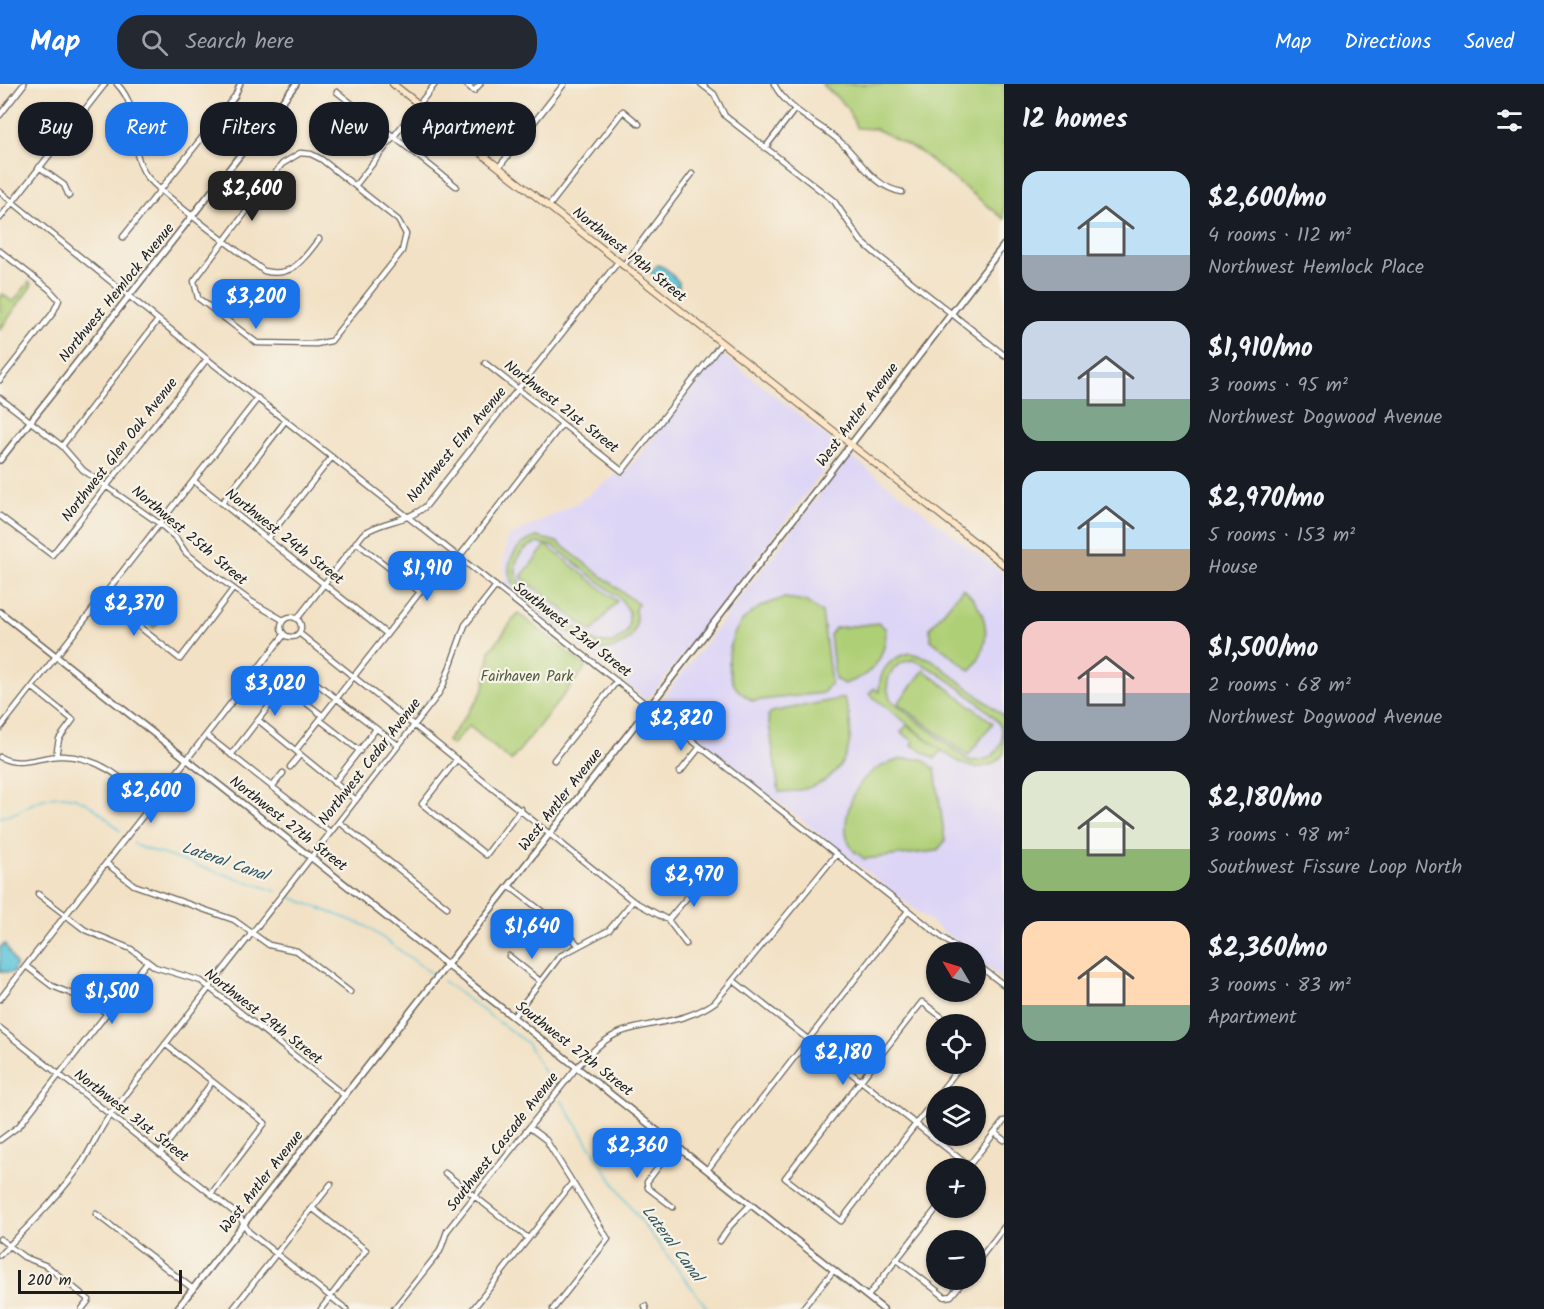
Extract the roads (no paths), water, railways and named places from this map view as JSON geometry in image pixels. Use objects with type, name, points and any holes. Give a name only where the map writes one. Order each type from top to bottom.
[{"type":"main road","name":"Northwest 19th Street","points":[[393,84],[416,102]]},
{"type":"main road","name":"Northwest 19th Street","points":[[485,156],[1004,566]]},
{"type":"street","points":[[0,115],[24,84]]},
{"type":"street","points":[[0,218],[105,84]]},
{"type":"street","points":[[117,84],[127,96],[135,118],[137,156],[146,175],[194,217],[264,271],[286,273],[300,263],[319,239]]},
{"type":"street","points":[[123,237],[235,96],[240,84]]},
{"type":"street","name":"Northwest Hemlock Avenue","points":[[0,460],[194,217],[296,84]]},
{"type":"street","points":[[420,102],[435,84]]},
{"type":"street","points":[[466,84],[474,91],[480,84]]},
{"type":"street","points":[[499,167],[564,84]]},
{"type":"street","points":[[701,84],[714,93],[725,116],[834,201],[861,241],[1004,355]]},
{"type":"street","points":[[774,84],[780,95],[795,109],[848,148],[860,166],[892,190],[902,192]]},
{"type":"street","points":[[337,92],[456,186]]},
{"type":"street","points":[[765,148],[795,109]]},
{"type":"street","points":[[549,206],[623,111],[639,124]]},
{"type":"street","points":[[355,186],[401,126]]},
{"type":"street","points":[[300,153],[311,154],[321,159],[355,186],[398,220],[406,234],[402,251],[331,341],[316,344],[257,343],[198,298],[194,281],[282,164],[300,153]]},
{"type":"street","points":[[39,167],[64,185],[69,196]]},
{"type":"street","name":"Northwest Elm Avenue","points":[[297,619],[356,542],[370,529],[409,517],[426,506],[692,174]]},
{"type":"street","name":"Southwest 23rd Street","points":[[0,192],[207,359],[949,942]]},
{"type":"street","name":"West Antler Avenue","points":[[177,1309],[650,706],[1004,245]]},
{"type":"street","points":[[0,252],[49,289],[59,300],[53,313],[0,380]]},
{"type":"street","points":[[62,446],[158,320]]},
{"type":"street","name":"Northwest 21st Street","points":[[485,363],[622,471],[721,344]]},
{"type":"street","name":"Northwest Glen Oak Avenue","points":[[0,516],[52,555],[207,359]]},
{"type":"street","name":"Northwest 25th Street","points":[[0,398],[62,446],[83,470],[108,485],[160,524],[176,538],[186,553],[233,589],[283,620]]},
{"type":"street","points":[[0,728],[258,398]]},
{"type":"street","points":[[222,503],[286,420]]},
{"type":"street","points":[[459,557],[562,424]]},
{"type":"street","points":[[267,538],[332,457]]},
{"type":"street","name":"Northwest 24th Street","points":[[194,481],[387,634]]},
{"type":"street","points":[[296,750],[420,592],[356,542]]},
{"type":"street","name":"Northwest Cedar Avenue","points":[[0,1255],[40,1214],[81,1164],[97,1132],[443,686],[465,625],[496,586]]},
{"type":"street","points":[[102,597],[180,659],[233,589]]},
{"type":"street","name":"Northwest 27th Street","points":[[0,612],[447,965]]},
{"type":"street","points":[[291,617],[297,619],[300,624],[299,633],[294,637],[284,635],[281,629],[283,620],[291,617]]},
{"type":"street","points":[[299,633],[551,832],[633,901],[668,920],[686,944]]},
{"type":"street","points":[[0,999],[284,635]]},
{"type":"street","points":[[308,677],[398,746]]},
{"type":"street","points":[[554,760],[617,681]]},
{"type":"street","points":[[32,687],[73,720],[59,739],[56,756]]},
{"type":"street","points":[[231,755],[286,687],[360,751]]},
{"type":"street","points":[[258,720],[296,750],[299,756],[356,800]]},
{"type":"street","points":[[334,783],[376,729]]},
{"type":"street","points":[[206,735],[330,832]]},
{"type":"street","points":[[680,772],[700,747]]},
{"type":"street","points":[[0,757],[15,762],[56,756],[74,757],[122,777],[152,804]]},
{"type":"street","points":[[290,767],[299,756]]},
{"type":"street","points":[[457,759],[422,804],[486,855],[521,809]]},
{"type":"street","points":[[272,787],[283,773]]},
{"type":"street","points":[[339,822],[447,907]]},
{"type":"street","name":"Southwest Cascade Avenue","points":[[394,1309],[440,1251],[447,1231],[577,1067],[601,1043],[620,1032],[689,1017],[715,1002],[836,855]]},
{"type":"street","points":[[106,863],[134,885],[234,920],[269,945],[297,951],[350,992]]},
{"type":"street","points":[[668,920],[690,894],[695,880]]},
{"type":"street","points":[[509,886],[564,928],[578,945]]},
{"type":"street","name":"Northwest 29th Street","points":[[38,894],[85,930],[131,949],[155,967],[190,976],[209,988],[345,1096]]},
{"type":"street","points":[[513,1017],[560,956],[609,930],[633,901]]},
{"type":"street","points":[[707,1170],[908,911]]},
{"type":"street","points":[[509,956],[540,981]]},
{"type":"street","points":[[0,1140],[14,1132],[147,962]]},
{"type":"street","name":"Southwest 27th Street","points":[[447,965],[883,1309]]},
{"type":"street","points":[[26,966],[52,986],[87,1000],[107,1013]]},
{"type":"street","points":[[986,971],[1004,985]]},
{"type":"street","points":[[734,981],[957,1158]]},
{"type":"street","points":[[926,1111],[841,1221],[785,1178],[922,1002],[937,1014]]},
{"type":"street","name":"Northwest 31st Street","points":[[0,1028],[239,1216],[244,1225],[276,1254],[346,1309]]},
{"type":"street","points":[[165,1044],[265,1123],[211,1194]]},
{"type":"street","points":[[945,1086],[954,1074]]},
{"type":"street","points":[[160,1154],[212,1083]]},
{"type":"street","points":[[975,1158],[1004,1121]]},
{"type":"street","points":[[530,1128],[546,1140],[608,1239],[554,1309]]},
{"type":"street","points":[[995,1133],[1004,1140]]},
{"type":"street","points":[[673,1207],[651,1190],[647,1182],[675,1145]]},
{"type":"street","points":[[445,1173],[528,1238]]},
{"type":"street","points":[[473,1309],[573,1183]]},
{"type":"street","points":[[233,1309],[331,1184]]},
{"type":"street","points":[[720,1241],[730,1226],[750,1205]]},
{"type":"street","points":[[312,1208],[366,1250],[321,1309]]},
{"type":"street","points":[[96,1214],[193,1289]]},
{"type":"street","points":[[868,1296],[929,1218]]},
{"type":"street","points":[[986,1251],[1004,1227]]},
{"type":"street","points":[[0,1239],[24,1257],[47,1266],[89,1300],[82,1309]]},
{"type":"street","points":[[896,1260],[926,1281]]},
{"type":"street","points":[[802,1309],[834,1270]]},
{"type":"street","points":[[938,1290],[948,1297],[955,1290]]},
{"type":"water","points":[[658,265],[665,268],[679,282],[679,287],[671,287],[653,276],[651,272]]},
{"type":"water","points":[[5,944],[16,965],[13,973],[0,971],[0,947]]},
{"type":"waterway","name":"Lateral Canal","points":[[0,817],[12,815],[44,799],[69,796],[90,805],[120,831]]},
{"type":"waterway","name":"Lateral Canal","points":[[133,843],[276,891]]},
{"type":"waterway","name":"Lateral Canal","points":[[290,897],[366,926],[434,975]]},
{"type":"waterway","name":"Lateral Canal","points":[[443,981],[527,1043],[553,1087]]},
{"type":"waterway","name":"Lateral Canal","points":[[561,1100],[622,1196],[708,1309]]},
{"type":"park label","name":"Fairhaven Park","points":[[527,677]]}]
